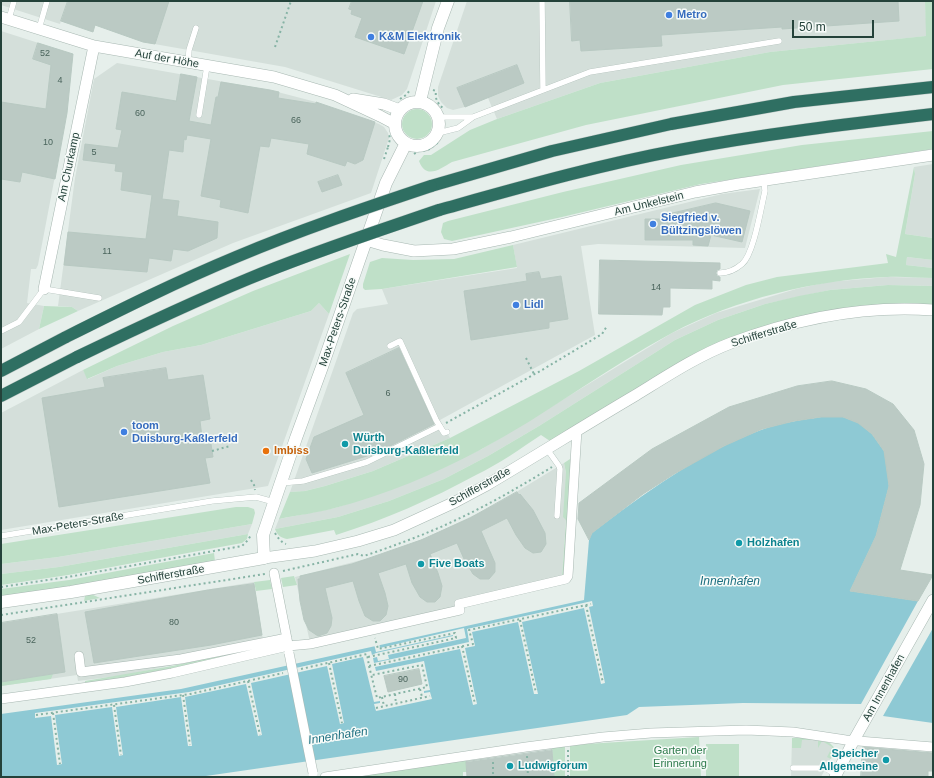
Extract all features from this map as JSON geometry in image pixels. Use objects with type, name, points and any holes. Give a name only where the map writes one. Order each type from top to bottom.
[{"type":"highway","points":[[1,371],[157,292],[238,256],[344,215],[431,186],[552,151],[671,124],[794,102],[933,87]]},
{"type":"highway","points":[[1,396],[76,357],[170,313],[248,279],[350,240],[439,210],[557,178],[678,150],[798,130],[933,114]]},
{"type":"street","points":[[420,101],[438,28],[448,1]]},
{"type":"street","name":"Auf der Höhe","points":[[5,18],[94,46],[274,77],[335,95],[384,104],[400,110]]},
{"type":"street","name":"Am Churkamp","points":[[44,289],[94,46]]},
{"type":"street","name":"Auf der Höhe","points":[[335,95],[380,116],[392,128]]},
{"type":"street","points":[[420,101],[432,106],[439,117],[440,128],[434,140],[428,144],[403,148],[398,135],[392,128],[397,114],[405,105],[420,101]]},
{"type":"street","name":"Max-Peters-Straße","points":[[264,558],[263,535],[274,502],[386,183],[403,148]]},
{"type":"street","name":"Am Unkelstein","points":[[366,240],[383,245],[414,250],[453,249],[548,228],[695,192],[933,155]]},
{"type":"street","name":"Schifferstraße","points":[[1,602],[71,592],[264,558],[315,551],[394,530],[456,502],[547,449],[576,434],[691,362],[730,344],[767,331],[815,319],[864,311],[910,309],[933,310]]},
{"type":"street","points":[[79,656],[81,672],[310,644],[460,610],[459,604],[567,578],[576,434]]},
{"type":"street","points":[[274,573],[314,775]]},
{"type":"street","name":"Am Innenhafen","points":[[836,776],[933,600]]},
{"type":"street","points":[[1,699],[125,682],[172,673],[288,646]]},
{"type":"street","points":[[325,777],[568,741],[651,733],[746,730],[792,732],[933,747]]},
{"type":"lane","points":[[5,18],[14,1]]},
{"type":"lane","points":[[39,29],[47,1]]},
{"type":"lane","points":[[542,1],[544,89]]},
{"type":"lane","points":[[188,63],[189,50],[196,28]]},
{"type":"lane","points":[[438,133],[458,128],[474,117],[590,72],[779,41]]},
{"type":"lane","points":[[199,115],[207,66]]},
{"type":"lane","points":[[439,117],[474,117]]},
{"type":"lane","points":[[720,273],[728,273],[743,264],[749,253],[765,191],[764,181]]},
{"type":"lane","points":[[1,331],[20,322],[44,289],[99,298]]},
{"type":"lane","points":[[390,346],[400,341],[444,434],[447,432]]},
{"type":"lane","points":[[281,483],[303,481],[367,462],[440,426]]},
{"type":"lane","points":[[547,449],[558,463],[560,472],[557,516]]},
{"type":"lane","name":"Max-Peters-Straße","points":[[1,536],[212,501],[256,497],[274,502]]},
{"type":"lane","points":[[793,768],[825,768],[836,776]]},
{"type":"path","points":[[275,47],[291,1]]},
{"type":"path","points":[[384,104],[385,100],[396,100],[406,95],[411,86],[436,91],[435,99],[440,106],[453,112],[453,118]]},
{"type":"path","points":[[392,128],[388,148],[403,148],[408,158],[419,151],[428,150],[444,137],[454,134],[454,128]]},
{"type":"path","points":[[440,426],[534,374],[602,334],[607,326]]},
{"type":"path","points":[[526,358],[534,374]]},
{"type":"path","points":[[212,451],[230,446]]},
{"type":"path","points":[[291,570],[358,554],[364,556],[407,541],[459,519],[517,489],[558,463]]},
{"type":"path","points":[[274,529],[278,538],[283,543],[288,544]]},
{"type":"path","points":[[1,587],[68,577],[242,546]]},
{"type":"path","points":[[1,615],[274,573]]},
{"type":"path","points":[[370,666],[472,644],[469,630],[591,604]]},
{"type":"path","points":[[586,605],[603,683]]},
{"type":"path","points":[[520,620],[536,693]]},
{"type":"path","points":[[299,669],[367,654],[368,657],[456,638],[455,633],[378,649],[374,633]]},
{"type":"path","points":[[462,646],[475,704]]},
{"type":"path","points":[[368,657],[377,698],[427,687],[422,665],[372,675]]},
{"type":"path","points":[[328,663],[342,723]]},
{"type":"path","points":[[36,716],[183,695],[284,673]]},
{"type":"path","points":[[248,681],[260,735]]},
{"type":"path","points":[[420,689],[422,698]]},
{"type":"path","points":[[395,694],[396,704]]},
{"type":"path","points":[[183,695],[190,745]]},
{"type":"path","points":[[376,708],[430,696]]},
{"type":"path","points":[[382,697],[384,706]]},
{"type":"path","points":[[114,705],[121,755]]},
{"type":"path","points":[[53,713],[60,764]]},
{"type":"path","points":[[568,741],[568,777]]},
{"type":"path","points":[[526,751],[528,777]]},
{"type":"path","points":[[492,756],[493,777]]},
{"type":"shaded area","points":[[1,1],[436,1],[407,89],[402,95],[391,100],[285,67],[143,42],[95,25],[93,32],[61,21],[60,24],[1,5]]},
{"type":"shaded area","points":[[467,1],[925,1],[927,36],[770,52],[600,83],[497,119],[488,98],[453,110],[447,108],[438,96],[438,87]]},
{"type":"shaded area","points":[[1,31],[73,54],[67,113],[38,265],[36,269],[31,269],[27,303],[44,306],[39,329],[1,349]]},
{"type":"shaded area","points":[[117,63],[270,90],[316,102],[379,124],[384,127],[389,138],[371,193],[233,243],[78,311],[72,307],[58,306],[75,178],[94,79]]},
{"type":"shaded area","points":[[933,164],[933,238],[905,234],[915,174],[914,167]]},
{"type":"shaded area","points":[[760,189],[745,248],[598,244],[581,246],[595,335],[440,420],[450,438],[373,471],[325,486],[305,491],[290,492],[353,313],[357,309],[388,304],[382,289],[517,268],[513,245],[722,194]]},
{"type":"shaded area","points":[[907,257],[933,260],[933,268],[906,265]]},
{"type":"shaded area","points":[[888,277],[933,278],[933,286],[888,285],[830,290],[765,304],[718,320],[675,340],[539,426],[488,456],[444,479],[389,501],[338,517],[275,529],[279,519],[335,508],[384,492],[482,449],[672,333],[716,313],[796,289],[828,282]]},
{"type":"shaded area","points":[[319,303],[329,314],[268,486],[1,530],[1,413],[83,370],[88,379],[117,366],[163,352],[201,345],[311,311]]},
{"type":"shaded area","points":[[564,463],[566,473],[566,520],[562,576],[454,603],[455,609],[310,642],[295,577],[377,556],[428,537],[495,505]]},
{"type":"shaded area","points":[[252,524],[248,534],[59,567],[1,574],[1,564],[58,557]]},
{"type":"shaded area","points":[[254,582],[264,646],[125,675],[78,681],[77,675],[1,686],[1,623]]},
{"type":"shaded area","points":[[792,738],[817,738],[834,747],[835,750],[821,777],[791,777]]},
{"type":"green space","points":[[925,1],[933,1],[933,69],[783,85],[586,125],[452,162],[438,170],[429,172],[422,167],[419,161],[424,155],[431,155],[470,130],[600,83],[770,52],[926,36]]},
{"type":"green space","points":[[417,109],[423,110],[431,118],[431,130],[423,138],[417,139],[411,138],[403,130],[402,124],[403,118],[411,110]]},
{"type":"green space","points":[[933,131],[933,149],[701,184],[452,241],[444,239],[441,232],[443,223],[448,221],[563,192],[681,165],[802,145]]},
{"type":"green space","points":[[914,167],[915,174],[905,234],[933,238],[933,260],[907,257],[906,265],[933,268],[933,278],[893,277],[832,282],[776,293],[722,310],[672,333],[623,361],[529,422],[480,450],[445,467],[409,483],[354,503],[279,519],[290,492],[305,491],[325,486],[373,471],[450,438],[579,371],[695,305],[746,285],[777,277],[888,263],[886,254],[896,257]]},
{"type":"green space","points":[[513,245],[517,267],[382,289],[365,290],[363,288],[370,262],[382,258],[413,260],[454,259]]},
{"type":"green space","points":[[350,254],[329,314],[319,303],[311,311],[201,345],[163,352],[117,366],[87,379],[83,370],[173,326],[253,291]]},
{"type":"green space","points":[[888,285],[933,286],[933,305],[909,303],[865,306],[768,326],[550,441],[541,435],[485,471],[408,508],[372,523],[336,535],[334,530],[287,539],[280,536],[275,529],[338,517],[389,501],[444,479],[488,456],[539,426],[675,340],[718,320],[765,304],[799,296],[830,290]]},
{"type":"green space","points":[[44,306],[72,307],[78,311],[39,329]]},
{"type":"green space","points":[[573,457],[566,577],[454,603],[469,597],[562,576],[566,520],[563,517],[566,473],[564,463]]},
{"type":"green space","points":[[236,507],[248,507],[254,509],[255,513],[252,524],[58,557],[1,564],[1,544]]},
{"type":"green space","points":[[248,534],[247,539],[242,543],[68,575],[1,585],[1,574],[59,567]]},
{"type":"green space","points":[[214,553],[215,561],[69,587],[1,597],[1,589],[69,580]]},
{"type":"green space","points":[[294,576],[297,585],[283,587],[281,578]]},
{"type":"green space","points":[[270,580],[272,589],[256,591],[254,582]]},
{"type":"green space","points":[[91,594],[100,598],[84,601],[85,596]]},
{"type":"green space","points":[[280,643],[281,647],[85,685],[85,681],[172,666]]},
{"type":"green space","points":[[53,674],[51,679],[1,686],[1,682]]},
{"type":"green space","name":"Garten der Erinnerung","points":[[699,737],[701,777],[570,777],[570,745]]},
{"type":"green space","points":[[792,738],[823,740],[832,745],[835,750],[831,759],[827,757],[832,747],[822,741],[818,748],[818,740],[802,740],[801,748],[792,748]]},
{"type":"green space","points":[[706,744],[739,744],[739,777],[706,777]]},
{"type":"green space","points":[[565,745],[565,777],[554,777],[552,748]]},
{"type":"green space","points":[[466,760],[467,772],[463,772],[463,777],[344,777]]},
{"type":"water","name":"Innenhafen","points":[[821,417],[843,417],[859,423],[872,434],[884,451],[887,465],[889,486],[876,536],[850,591],[918,601],[861,704],[743,703],[639,707],[627,715],[199,777],[1,777],[1,714],[181,689],[584,600],[589,540],[592,533],[652,489],[694,462],[716,450],[761,430],[791,422]]},
{"type":"water","points":[[933,628],[933,723],[883,716]]},
{"type":"pier","points":[[592,601],[593,606],[589,607],[605,683],[601,684],[584,608],[522,622],[538,694],[534,694],[518,622],[472,632],[475,646],[465,648],[477,704],[473,705],[460,649],[375,667],[376,671],[424,661],[430,690],[424,691],[424,693],[430,692],[432,699],[376,711],[374,704],[380,703],[380,701],[374,702],[363,657],[332,664],[344,723],[340,724],[327,666],[251,683],[262,735],[258,736],[246,684],[185,697],[192,746],[188,746],[181,697],[116,707],[123,755],[119,756],[112,707],[55,715],[62,764],[57,765],[51,716],[35,718],[35,713],[189,692],[371,651],[372,655],[453,635],[376,652],[374,644],[379,643],[380,648],[464,628],[466,638],[388,655],[389,659],[378,661],[377,657],[373,658],[374,663],[469,642],[467,629]]},
{"type":"building","points":[[68,1],[169,1],[155,44],[143,42],[95,25],[93,32],[61,21]]},
{"type":"building","points":[[352,1],[423,1],[404,54],[355,37],[362,18],[351,14],[352,10],[349,9]]},
{"type":"building","name":"Metro","points":[[570,1],[898,1],[899,21],[661,35],[662,46],[581,51],[580,40],[572,41]]},
{"type":"building","points":[[38,43],[73,54],[67,113],[55,179],[22,172],[20,182],[1,179],[1,102],[46,109],[51,65],[33,59]]},
{"type":"building","points":[[517,65],[524,83],[465,107],[457,88]]},
{"type":"building","points":[[181,74],[197,77],[189,121],[211,125],[216,97],[218,97],[221,82],[279,92],[278,98],[316,104],[316,102],[375,122],[363,160],[355,164],[347,161],[345,166],[307,154],[309,144],[271,138],[269,147],[260,146],[248,213],[220,207],[221,200],[201,196],[211,139],[187,135],[186,140],[184,139],[183,152],[169,150],[162,199],[179,201],[177,216],[218,222],[217,238],[188,251],[173,249],[171,261],[149,258],[147,272],[64,265],[68,232],[146,239],[152,195],[121,190],[123,172],[115,171],[116,164],[83,160],[85,144],[118,148],[122,130],[116,129],[122,92],[176,101]]},
{"type":"building","points":[[338,175],[342,185],[322,192],[318,182]]},
{"type":"building","points":[[716,203],[750,211],[742,242],[711,235],[708,246],[693,245],[693,240],[645,240],[645,219],[665,219],[665,215],[670,216],[670,214]]},
{"type":"building","points":[[600,260],[720,263],[720,269],[717,270],[716,273],[717,276],[720,277],[720,281],[712,280],[712,289],[670,288],[670,307],[663,307],[662,315],[599,314]]},
{"type":"building","name":"Lidl","points":[[539,272],[541,279],[561,276],[568,319],[549,322],[549,328],[471,340],[464,291],[527,281],[526,274]]},
{"type":"building","points":[[399,348],[434,424],[370,456],[312,473],[306,459],[314,437],[364,415],[346,373]]},
{"type":"building","name":"toom Duisburg-Kaßlerfeld","points":[[166,368],[168,380],[203,375],[210,419],[200,421],[203,445],[211,444],[213,457],[205,458],[210,483],[59,507],[42,398],[105,387],[103,378]]},
{"type":"building","points":[[832,381],[866,389],[893,404],[914,430],[924,464],[920,505],[900,570],[933,575],[918,601],[850,591],[876,536],[889,486],[884,451],[872,434],[858,423],[843,417],[821,417],[794,421],[762,429],[724,446],[674,474],[643,494],[592,533],[589,540],[578,519],[579,503],[652,449],[729,407],[797,386]]},
{"type":"building","name":"Five Boats","points":[[517,492],[533,510],[545,533],[546,544],[541,552],[533,553],[525,548],[507,518],[481,531],[495,563],[495,572],[489,579],[480,579],[473,574],[457,543],[430,554],[442,586],[440,597],[435,602],[427,602],[420,597],[412,583],[406,564],[378,573],[388,606],[386,615],[380,621],[373,621],[365,616],[353,581],[325,588],[332,618],[331,626],[327,633],[318,636],[309,630],[304,620],[300,601],[298,579],[300,579],[300,576],[352,564],[421,540],[470,518]]},
{"type":"building","points":[[254,584],[262,635],[211,645],[94,663],[85,612],[208,590]]},
{"type":"building","points":[[57,614],[65,672],[1,682],[1,623]]},
{"type":"building","points":[[419,669],[422,684],[388,692],[384,676]]},
{"type":"building","name":"Speicher Allgemeine","points":[[863,747],[933,753],[933,771],[928,771],[928,777],[861,777]]},
{"type":"building","name":"Ludwigforum","points":[[552,750],[554,777],[467,777],[466,762]]},
{"type":"place","name":"Metro","points":[[669,15]]},
{"type":"place","name":"K&M Elektronik","points":[[371,37]]},
{"type":"place","name":"Siegfried v. Bültzingslöwen","points":[[653,224]]},
{"type":"place","name":"Lidl","points":[[516,305]]},
{"type":"place","name":"toom Duisburg-Kaßlerfeld","points":[[124,432]]},
{"type":"place","name":"Würth Duisburg-Kaßlerfeld","points":[[345,444]]},
{"type":"place","name":"Imbiss","points":[[266,451]]},
{"type":"place","name":"Holzhafen","points":[[739,543]]},
{"type":"place","name":"Five Boats","points":[[421,564]]},
{"type":"place","name":"Speicher Allgemeine","points":[[886,760]]},
{"type":"place","name":"Ludwigforum","points":[[510,766]]}]
